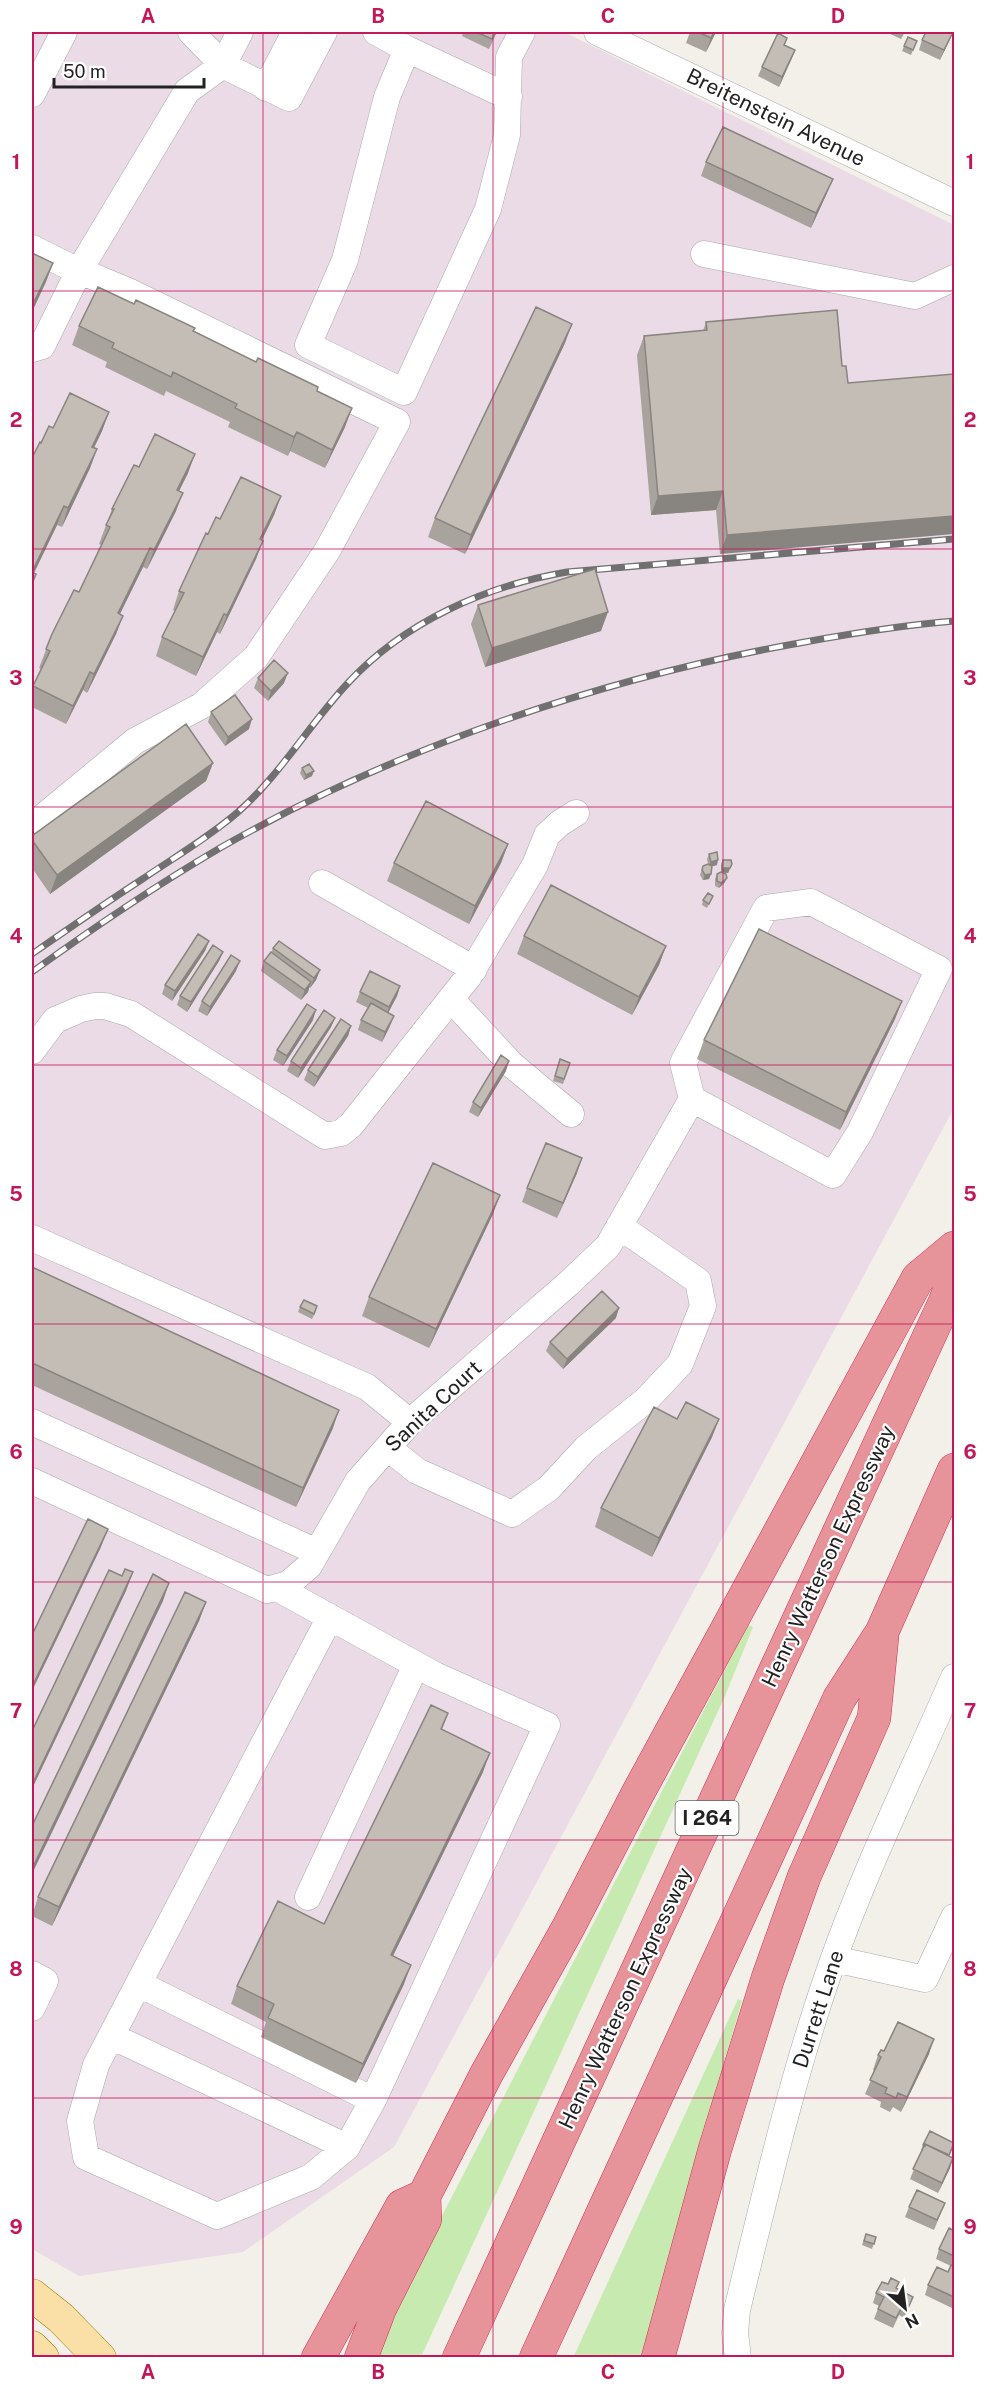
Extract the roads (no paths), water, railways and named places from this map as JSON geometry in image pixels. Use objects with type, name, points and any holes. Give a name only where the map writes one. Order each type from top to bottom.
[{"type":"highway","points":[[361,2358],[380,2308],[425,2219],[424,2196],[486,2073],[568,1928],[644,1782],[918,1278],[954,1248]]},
{"type":"highway","name":"Henry Watterson Expressway","points":[[459,2358],[940,1313],[954,1278]]},
{"type":"highway","points":[[536,2358],[839,1699],[882,1632],[954,1470]]},
{"type":"highway","points":[[658,2358],[715,2149],[768,1978],[804,1877],[874,1718],[882,1632]]},
{"type":"highway","points":[[318,2358],[402,2206],[424,2196]]},
{"type":"main road","points":[[32,2295],[61,2318],[100,2358]]},
{"type":"main road","points":[[32,2347],[43,2358]]},
{"type":"street","points":[[32,94],[64,32]]},
{"type":"street","points":[[191,32],[223,65],[289,98],[324,32]]},
{"type":"street","points":[[32,349],[42,346],[80,271],[187,91],[223,65],[240,32]]},
{"type":"street","points":[[266,88],[295,32]]},
{"type":"street","points":[[376,32],[508,97]]},
{"type":"street","points":[[32,826],[135,741],[201,706],[256,657],[327,551],[397,422],[404,392],[488,209],[507,135],[509,57],[522,32]]},
{"type":"street","name":"Breitenstein Avenue","points":[[597,32],[954,203]]},
{"type":"street","points":[[404,392],[308,345],[345,261],[387,97],[407,49]]},
{"type":"street","points":[[32,248],[128,291],[397,422]]},
{"type":"street","points":[[704,254],[915,296],[954,278]]},
{"type":"street","points":[[32,1051],[55,1020],[95,1006],[113,1008],[131,1014],[325,1136],[333,1136],[351,1125],[474,969],[535,865],[547,835],[560,822],[576,813]]},
{"type":"street","points":[[322,883],[474,969]]},
{"type":"street","points":[[810,902],[939,969],[860,1132],[833,1175],[692,1099],[683,1063],[766,908],[810,902]]},
{"type":"street","points":[[451,999],[512,1065],[571,1114]]},
{"type":"street","name":"Sanita Court","points":[[277,1588],[288,1584],[309,1566],[358,1481],[410,1422],[608,1246],[692,1099]]},
{"type":"street","points":[[388,1448],[417,1471],[512,1514],[549,1488],[586,1448],[646,1400],[680,1364],[703,1306],[698,1281],[619,1226]]},
{"type":"street","points":[[32,1238],[367,1387],[410,1422]]},
{"type":"street","points":[[32,1422],[317,1552]]},
{"type":"street","points":[[32,1481],[267,1590],[277,1588],[330,1617],[416,1665],[547,1725],[373,2100],[347,2147],[311,2177],[217,2216],[86,2157],[80,2121],[96,2065],[330,1617]]},
{"type":"street","points":[[308,1898],[416,1665]]},
{"type":"street","name":"Durrett Lane","points":[[738,2358],[735,2333],[737,2310],[790,2097],[809,2031],[868,1872],[954,1677]]},
{"type":"street","points":[[834,1959],[925,1978],[954,1917]]},
{"type":"street","points":[[32,1974],[45,1981],[32,2008]]},
{"type":"street","points":[[139,1984],[373,2100]]},
{"type":"street","points":[[111,2036],[347,2147]]},
{"type":"railway","points":[[32,954],[227,821],[253,798],[333,700],[369,662],[420,625],[476,597],[536,578],[567,572],[954,539]]},
{"type":"railway","points":[[32,972],[124,908],[220,848],[358,778],[430,748],[504,720],[654,675],[823,639],[954,621]]}]
